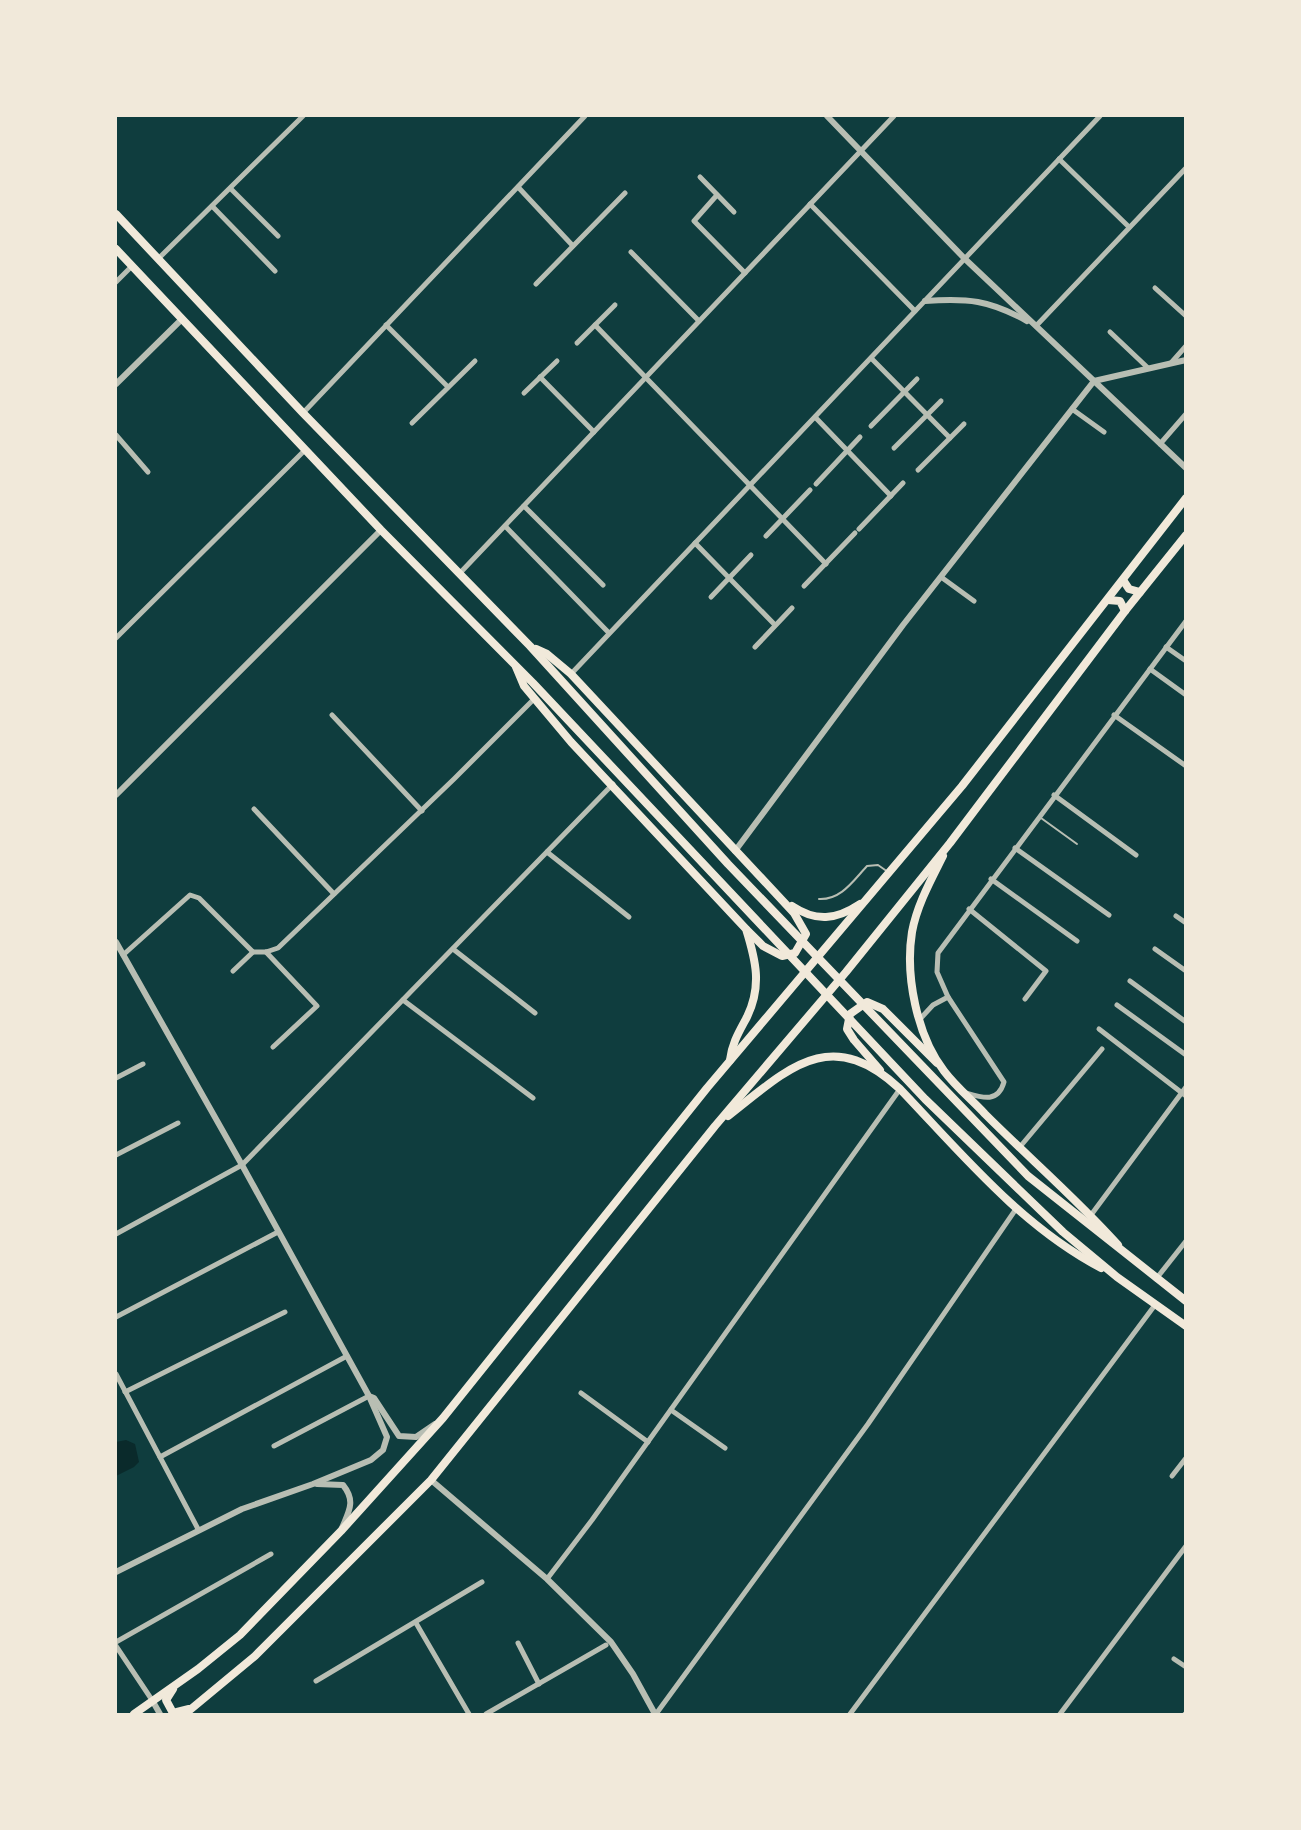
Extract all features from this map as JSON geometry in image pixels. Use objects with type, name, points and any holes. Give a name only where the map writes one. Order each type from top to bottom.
[{"type":"main road","points":[[116,214],[303,413],[530,646],[729,864],[1028,1176],[1185,1301]]},
{"type":"main road","points":[[116,249],[304,451],[533,682],[925,1099],[1022,1196],[1117,1276],[1185,1326]]},
{"type":"main road","points":[[134,1714],[176,1685],[240,1635],[341,1531],[443,1418],[730,1061],[890,873],[1108,600],[1185,498]]},
{"type":"main road","points":[[185,1714],[255,1656],[431,1480],[715,1126],[846,972],[950,843],[1185,535]]},
{"type":"main road","points":[[1123,580],[1129,589],[1140,592]]},
{"type":"main road","points":[[1108,600],[1120,601],[1125,611]]},
{"type":"main road","points":[[514,663],[524,686],[571,742],[613,784],[746,929],[771,952],[782,956],[795,953],[806,934],[794,913],[571,674],[547,654],[530,646]]},
{"type":"main road","points":[[944,1071],[928,1042],[910,965],[912,931],[920,904],[950,843]]},
{"type":"main road","points":[[779,897],[804,914],[823,919],[848,912],[869,899]]},
{"type":"main road","points":[[730,1061],[731,1046],[747,1015],[758,982],[757,962],[746,929]]},
{"type":"main road","points":[[1117,1276],[1072,1253],[1016,1209],[885,1075],[854,1040],[847,1029],[850,1014],[867,1002],[883,1009],[1019,1148],[1091,1215],[1132,1259]]},
{"type":"main road","points":[[715,1126],[795,1064],[835,1056],[860,1062],[885,1075]]},
{"type":"main road","points":[[176,1685],[166,1700],[168,1708],[173,1713],[196,1706]]},
{"type":"street","points":[[158,259],[303,116]]},
{"type":"street","points":[[303,413],[585,116]]},
{"type":"street","points":[[827,116],[965,258],[1185,468]]},
{"type":"street","points":[[460,573],[894,116]]},
{"type":"street","points":[[571,674],[1100,116]]},
{"type":"street","points":[[1059,159],[1129,227]]},
{"type":"street","points":[[1036,326],[1185,168]]},
{"type":"street","points":[[700,177],[734,212]]},
{"type":"street","points":[[518,187],[573,246]]},
{"type":"street","points":[[231,189],[278,236]]},
{"type":"street","points":[[536,284],[625,193]]},
{"type":"street","points":[[717,195],[694,221],[745,273]]},
{"type":"street","points":[[810,204],[915,311]]},
{"type":"street","points":[[213,207],[275,271]]},
{"type":"street","points":[[631,252],[699,321]]},
{"type":"street","points":[[116,282],[132,266]]},
{"type":"street","points":[[1155,288],[1185,316]]},
{"type":"street","points":[[925,301],[981,301],[1002,307],[1036,326]]},
{"type":"street","points":[[577,343],[615,305]]},
{"type":"street","points":[[116,384],[182,319]]},
{"type":"street","points":[[386,325],[448,387]]},
{"type":"street","points":[[594,325],[751,484],[826,564]]},
{"type":"street","points":[[1110,332],[1148,368]]},
{"type":"street","points":[[1171,363],[1185,346]]},
{"type":"street","points":[[870,358],[950,438]]},
{"type":"street","points":[[735,850],[941,577],[1094,381],[1185,360]]},
{"type":"street","points":[[412,423],[475,361]]},
{"type":"street","points":[[524,393],[557,361]]},
{"type":"street","points":[[540,377],[594,432]]},
{"type":"street","points":[[871,426],[917,379]]},
{"type":"street","points":[[894,448],[940,401]]},
{"type":"street","points":[[1072,409],[1104,432]]},
{"type":"street","points":[[1160,444],[1185,414]]},
{"type":"street","points":[[814,417],[891,496]]},
{"type":"street","points":[[918,470],[964,424]]},
{"type":"street","points":[[116,435],[148,472]]},
{"type":"street","points":[[816,484],[860,437]]},
{"type":"street","points":[[116,638],[304,451]]},
{"type":"street","points":[[804,586],[903,483]]},
{"type":"street","points":[[766,536],[810,490]]},
{"type":"street","points":[[524,506],[603,585]]},
{"type":"street","points":[[505,526],[609,633]]},
{"type":"street","points":[[116,795],[381,530]]},
{"type":"street","points":[[695,543],[775,625]]},
{"type":"street","points":[[711,597],[751,555]]},
{"type":"street","points":[[941,577],[974,601]]},
{"type":"street","points":[[755,646],[792,608]]},
{"type":"street","points":[[965,1093],[991,1098],[997,1095],[1004,1082],[948,997],[937,972],[938,953],[1114,715],[1185,624]]},
{"type":"street","points":[[1166,647],[1185,661]]},
{"type":"street","points":[[1149,669],[1185,695]]},
{"type":"street","points":[[232,971],[253,952],[266,952],[278,948],[534,699]]},
{"type":"street","points":[[332,715],[422,810]]},
{"type":"street","points":[[1114,715],[1185,766]]},
{"type":"street","points":[[116,1234],[242,1165],[613,784]]},
{"type":"street","points":[[1054,795],[1137,855]]},
{"type":"street","points":[[254,809],[334,894]]},
{"type":"street","points":[[1015,848],[1109,915]]},
{"type":"street","points":[[547,852],[629,917]]},
{"type":"street","points":[[991,879],[1077,941]]},
{"type":"street","points":[[123,955],[190,896],[198,898],[253,952]]},
{"type":"street","points":[[969,909],[1046,971],[1026,999]]},
{"type":"street","points":[[1176,916],[1185,923]]},
{"type":"street","points":[[116,942],[369,1396],[387,1437],[383,1450],[371,1460],[314,1484],[242,1509],[116,1572]]},
{"type":"street","points":[[453,949],[535,1013]]},
{"type":"street","points":[[1155,949],[1185,971]]},
{"type":"street","points":[[266,952],[317,1006],[273,1047]]},
{"type":"street","points":[[1130,981],[1185,1022]]},
{"type":"street","points":[[921,1018],[933,1005],[948,997]]},
{"type":"street","points":[[403,1000],[533,1098]]},
{"type":"street","points":[[1117,1005],[1185,1055]]},
{"type":"street","points":[[1099,1029],[1183,1094]]},
{"type":"street","points":[[1019,1148],[1102,1049]]},
{"type":"street","points":[[116,1078],[143,1064]]},
{"type":"street","points":[[1091,1215],[1183,1094],[1185,1087]]},
{"type":"street","points":[[547,1579],[648,1442],[900,1089]]},
{"type":"street","points":[[116,1155],[178,1123]]},
{"type":"street","points":[[431,1480],[547,1579],[611,1642],[633,1674],[655,1714],[868,1424],[1016,1209]]},
{"type":"street","points":[[116,1317],[278,1232]]},
{"type":"street","points":[[1156,1279],[1185,1241]]},
{"type":"street","points":[[850,1714],[1155,1305]]},
{"type":"street","points":[[125,1392],[285,1312]]},
{"type":"street","points":[[160,1457],[347,1356]]},
{"type":"street","points":[[116,1374],[198,1529]]},
{"type":"street","points":[[581,1393],[648,1442]]},
{"type":"street","points":[[369,1396],[374,1398],[399,1436],[416,1437],[443,1418]]},
{"type":"street","points":[[274,1446],[369,1396]]},
{"type":"street","points":[[671,1410],[724,1448]]},
{"type":"street","points":[[1172,1476],[1185,1458]]},
{"type":"street","points":[[314,1484],[343,1485],[351,1495],[351,1506],[341,1531]]},
{"type":"street","points":[[1060,1714],[1185,1546]]},
{"type":"street","points":[[160,1714],[116,1644],[271,1554]]},
{"type":"street","points":[[316,1681],[482,1582]]},
{"type":"street","points":[[416,1623],[469,1714]]},
{"type":"street","points":[[518,1643],[539,1684]]},
{"type":"street","points":[[486,1714],[606,1645]]},
{"type":"street","points":[[1174,1659],[1185,1667]]},
{"type":"lane","points":[[1039,816],[1077,844]]},
{"type":"lane","points":[[819,899],[830,900],[843,892],[867,866],[878,865],[890,873]]},
{"type":"water","points":[[126,1440],[135,1444],[139,1462],[116,1476],[116,1442]]}]
